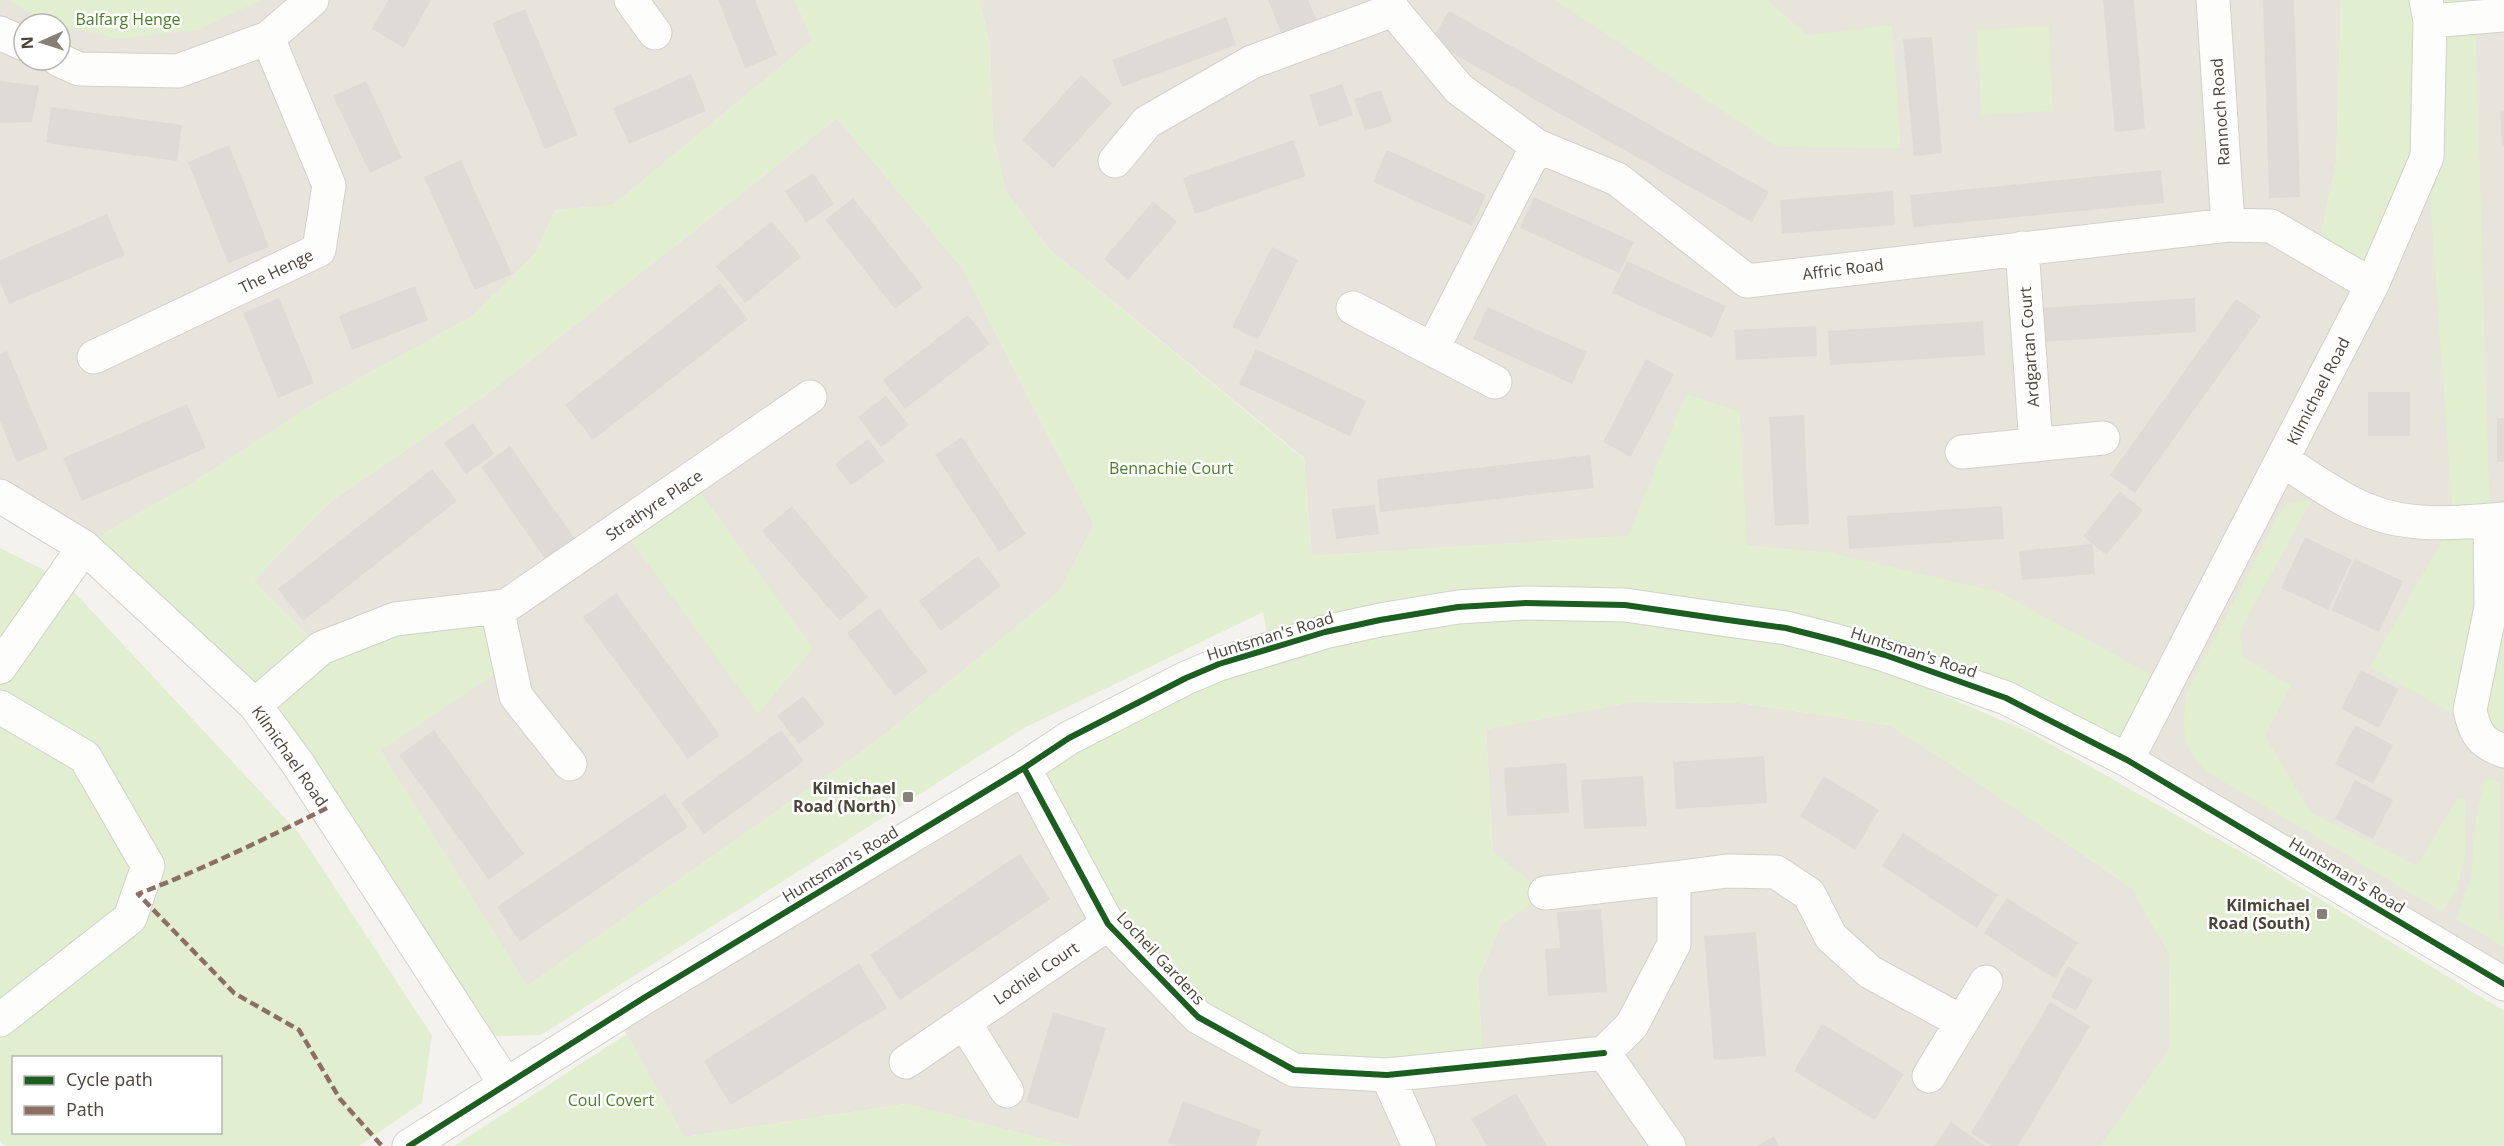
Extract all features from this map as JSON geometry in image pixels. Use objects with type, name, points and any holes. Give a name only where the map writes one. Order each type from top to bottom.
[{"type":"street","points":[[72,66],[79,69],[178,71],[268,38],[312,0]]},
{"type":"street","points":[[631,0],[655,33]]},
{"type":"street","name":"Rannoch Road","points":[[2213,0],[2228,225]]},
{"type":"street","points":[[1115,161],[1147,122],[1252,62],[1391,5]]},
{"type":"street","name":"Affric Road","points":[[1391,5],[1460,89],[1537,146],[1617,179],[1747,280],[2228,225],[2271,226],[2372,285]]},
{"type":"street","points":[[2428,11],[2504,15]]},
{"type":"street","name":"Kilmichael Road","points":[[2127,760],[2372,285],[2427,157],[2428,11]]},
{"type":"street","name":"The Henge","points":[[94,357],[319,250],[329,185],[268,38]]},
{"type":"street","points":[[1433,348],[1537,146]]},
{"type":"street","name":"Ardgartan Court","points":[[2022,249],[2036,445]]},
{"type":"street","points":[[1353,308],[1495,382]]},
{"type":"street","name":"Strathyre Place","points":[[255,705],[321,648],[395,619],[506,606],[810,397]]},
{"type":"street","points":[[1962,452],[2103,438]]},
{"type":"street","points":[[2283,461],[2365,510],[2391,518],[2417,523],[2497,520],[2491,607],[2470,710],[2473,725],[2487,745],[2504,751]]},
{"type":"street","name":"Kilmichael Road","points":[[0,496],[84,547],[255,705],[298,764],[506,1085]]},
{"type":"street","points":[[0,667],[84,547]]},
{"type":"street","name":"Huntsman's Road","points":[[410,1146],[642,999],[1024,768],[1069,738],[1129,705],[1219,664],[1325,632],[1458,607],[1526,603],[1625,605],[1786,628],[1885,655],[2006,698],[2127,760],[2504,984]]},
{"type":"street","points":[[497,608],[516,696],[570,764]]},
{"type":"street","points":[[0,707],[85,757],[148,866],[130,918],[0,1020]]},
{"type":"street","name":"Locheil Gardens","points":[[1024,768],[1108,924],[1198,1017],[1294,1070],[1387,1075],[1604,1053]]},
{"type":"street","points":[[1545,893],[1727,871],[1776,872],[1809,894],[1831,937],[1870,972],[1962,1022]]},
{"type":"street","points":[[1669,1146],[1604,1053],[1632,1025],[1674,944],[1674,878]]},
{"type":"street","name":"Lochiel Court","points":[[906,1062],[1108,924]]},
{"type":"street","points":[[1929,1076],[1986,982]]},
{"type":"street","points":[[964,1022],[1007,1091]]},
{"type":"street","points":[[1387,1075],[1419,1146]]},
{"type":"shaded area","points":[[0,0],[795,0],[813,40],[613,205],[555,210],[536,253],[471,317],[319,401],[183,489],[123,522],[84,547],[0,496]]},
{"type":"shaded area","points":[[980,0],[2341,0],[2336,164],[2317,252],[2475,17],[2475,0],[2504,0],[2504,974],[2127,760],[1832,553],[1629,536],[1312,556],[1304,458],[1049,249],[1005,190],[993,135],[990,47]]},
{"type":"shaded area","points":[[837,118],[963,269],[1094,525],[1059,592],[874,743],[527,986],[364,724],[197,649],[258,576],[330,502],[486,395]]},
{"type":"shaded area","points":[[1632,702],[1740,703],[1889,725],[1943,759],[2132,888],[2169,953],[2170,1048],[2101,1146],[1070,1146],[906,1104],[684,1137],[616,1015],[1024,768],[1483,1065],[1478,978],[1501,925],[1544,893],[1493,853],[1486,729]]},
{"type":"green space","name":"Balfarg Henge","points":[[9,0],[261,0],[198,30],[118,39],[72,28],[72,12],[28,12]]},
{"type":"green space","name":"Bennachie Court","points":[[795,0],[980,0],[990,47],[993,135],[1005,190],[1049,249],[1304,459],[1312,556],[1628,536],[1686,394],[1740,412],[1747,546],[1832,553],[1999,592],[2167,683],[2127,760],[1786,628],[1564,614],[1744,634],[1900,677],[2029,732],[2266,866],[2504,1011],[2504,1146],[2101,1146],[2170,1048],[2169,953],[2132,888],[1943,759],[1889,725],[1740,703],[1632,702],[1486,729],[1493,852],[1545,893],[1501,925],[1478,978],[1483,1065],[1294,1070],[1198,1017],[1108,924],[1024,768],[1270,650],[1263,612],[1022,729],[541,1035],[495,1036],[458,1011],[298,764],[84,547],[123,522],[183,489],[319,401],[471,317],[536,253],[555,210],[613,205],[813,40]],"holes":[[[837,118],[963,269],[1094,525],[1059,592],[874,743],[527,986],[381,751],[509,664],[497,608],[321,648],[254,581],[330,502],[486,395]],[[1458,607],[1555,613],[1406,629]]]},
{"type":"green space","points":[[1555,0],[1767,0],[1808,35],[1892,25],[1901,148],[1777,147]]},
{"type":"green space","points":[[2341,0],[2475,0],[2490,520],[2504,519],[2504,751],[2473,725],[2370,667],[2453,521],[2427,158],[2372,285],[2317,252],[2336,164]]},
{"type":"green space","points":[[2049,26],[2053,111],[1981,115],[1977,30]]},
{"type":"green space","points":[[691,479],[813,648],[758,714],[621,527]]},
{"type":"green space","points":[[2312,500],[2247,618],[2240,635],[2244,657],[2291,686],[2265,736],[2311,813],[2417,866],[2457,798],[2466,799],[2465,855],[2457,891],[2442,912],[2211,774],[2193,756],[2185,738],[2186,694],[2275,521],[2288,503]]},
{"type":"green space","points":[[0,548],[62,579],[298,832],[432,1035],[422,1103],[359,1146],[4,1146],[0,1140]]},
{"type":"green space","points":[[2485,779],[2500,782],[2499,918],[2504,921],[2504,947],[2456,919],[2471,877],[2476,816]]},
{"type":"green space","name":"Coul Covert","points":[[627,1034],[684,1137],[906,1104],[1070,1146],[454,1146]]},
{"type":"building","points":[[388,0],[431,0],[404,48],[372,29]]},
{"type":"building","points":[[718,0],[755,0],[777,55],[745,68]]},
{"type":"building","points":[[1268,0],[1308,0],[1319,25],[1284,40]]},
{"type":"building","points":[[2103,0],[2134,0],[2145,129],[2115,132]]},
{"type":"building","points":[[2263,0],[2294,0],[2300,197],[2269,198]]},
{"type":"building","points":[[525,9],[578,135],[545,149],[492,23]]},
{"type":"building","points":[[1449,11],[1769,192],[1752,222],[1431,41]]},
{"type":"building","points":[[1226,17],[1236,45],[1122,87],[1112,60]]},
{"type":"building","points":[[1932,37],[1942,153],[1914,156],[1903,39]]},
{"type":"building","points":[[691,74],[706,111],[629,144],[613,108]]},
{"type":"building","points":[[1081,75],[1112,103],[1053,168],[1022,140]]},
{"type":"building","points":[[0,81],[39,86],[32,122],[0,123]]},
{"type":"building","points":[[366,81],[402,158],[370,173],[333,96]]},
{"type":"building","points":[[1342,84],[1353,115],[1319,127],[1309,95]]},
{"type":"building","points":[[1381,90],[1392,122],[1365,131],[1354,99]]},
{"type":"building","points":[[51,107],[182,125],[177,161],[46,143]]},
{"type":"building","points":[[2504,111],[2504,147],[2502,147],[2500,112]]},
{"type":"building","points":[[1293,140],[1306,176],[1195,214],[1183,178]]},
{"type":"building","points":[[229,145],[269,247],[228,263],[188,162]]},
{"type":"building","points":[[1387,150],[1486,195],[1472,226],[1373,182]]},
{"type":"building","points":[[461,160],[512,274],[475,290],[424,177]]},
{"type":"building","points":[[2161,170],[2164,203],[1913,227],[1910,195]]},
{"type":"building","points":[[813,173],[834,204],[806,223],[785,191]]},
{"type":"building","points":[[1893,191],[1895,225],[1782,234],[1780,200]]},
{"type":"building","points":[[1534,197],[1634,242],[1619,273],[1520,228]]},
{"type":"building","points":[[853,198],[923,287],[895,309],[825,220]]},
{"type":"building","points":[[1153,201],[1177,222],[1128,280],[1104,259]]},
{"type":"building","points":[[107,214],[125,255],[9,304],[0,282],[0,260]]},
{"type":"building","points":[[772,221],[801,257],[745,303],[716,266]]},
{"type":"building","points":[[1272,247],[1298,260],[1258,340],[1232,327]]},
{"type":"building","points":[[1627,261],[1726,306],[1712,338],[1612,293]]},
{"type":"building","points":[[720,283],[748,319],[593,440],[565,405]]},
{"type":"building","points":[[415,286],[428,320],[352,350],[339,316]]},
{"type":"building","points":[[279,298],[314,383],[278,398],[243,313]]},
{"type":"building","points":[[2195,298],[2196,332],[2041,342],[2039,308]]},
{"type":"building","points":[[2236,299],[2261,316],[2135,493],[2110,475]]},
{"type":"building","points":[[1487,307],[1587,352],[1572,384],[1473,339]]},
{"type":"building","points":[[968,315],[990,344],[905,409],[883,380]]},
{"type":"building","points":[[1983,321],[1985,355],[1830,365],[1828,331]]},
{"type":"building","points":[[1816,326],[1817,356],[1736,360],[1734,330]]},
{"type":"building","points":[[1256,349],[1366,401],[1350,436],[1239,384]]},
{"type":"building","points":[[7,351],[48,449],[17,462],[0,421],[0,354]]},
{"type":"building","points":[[1646,359],[1674,374],[1631,457],[1603,442]]},
{"type":"building","points":[[2368,392],[2410,392],[2410,436],[2368,436]]},
{"type":"building","points":[[886,396],[909,425],[881,447],[858,417]]},
{"type":"building","points":[[187,404],[206,448],[82,501],[63,458]]},
{"type":"building","points":[[1804,415],[1809,524],[1775,526],[1769,417]]},
{"type":"building","points":[[2497,418],[2504,418],[2504,462],[2497,462]]},
{"type":"building","points":[[473,423],[494,454],[466,474],[444,443]]},
{"type":"building","points":[[962,437],[1026,534],[999,552],[935,455]]},
{"type":"building","points":[[868,439],[885,461],[851,485],[835,464]]},
{"type":"building","points":[[510,446],[577,542],[548,563],[481,467]]},
{"type":"building","points":[[1590,455],[1594,488],[1380,512],[1377,479]]},
{"type":"building","points":[[432,469],[457,501],[303,621],[278,589]]},
{"type":"building","points":[[2120,491],[2143,510],[2106,555],[2083,536]]},
{"type":"building","points":[[1375,505],[1379,534],[1336,539],[1332,509]]},
{"type":"building","points":[[792,506],[868,597],[840,621],[762,531]]},
{"type":"building","points":[[2002,506],[2004,539],[1849,549],[1847,516]]},
{"type":"building","points":[[2305,537],[2352,560],[2328,610],[2281,588]]},
{"type":"building","points":[[2093,544],[2095,574],[2022,580],[2019,551]]},
{"type":"building","points":[[978,556],[1001,586],[941,631],[919,601]]},
{"type":"building","points":[[2355,559],[2403,581],[2379,632],[2331,610]]},
{"type":"building","points":[[616,593],[720,735],[688,759],[583,617]]},
{"type":"building","points":[[879,608],[928,671],[895,696],[847,633]]},
{"type":"building","points":[[2361,670],[2399,689],[2379,728],[2341,709]]},
{"type":"building","points":[[803,696],[825,724],[799,744],[777,716]]},
{"type":"building","points":[[2355,725],[2393,745],[2373,784],[2335,764]]},
{"type":"building","points":[[434,730],[524,854],[489,880],[399,755]]},
{"type":"building","points":[[781,730],[804,761],[704,834],[681,803]]},
{"type":"building","points":[[1764,756],[1767,803],[1676,809],[1673,762]]},
{"type":"building","points":[[1566,763],[1569,813],[1507,816],[1504,768]]},
{"type":"building","points":[[1643,776],[1647,826],[1584,829],[1581,780]]},
{"type":"building","points":[[1824,776],[1879,810],[1855,850],[1800,816]]},
{"type":"building","points":[[2355,780],[2393,800],[2373,839],[2335,819]]},
{"type":"building","points":[[665,793],[688,827],[520,942],[497,907]]},
{"type":"building","points":[[1903,833],[1998,895],[1977,928],[1882,866]]},
{"type":"building","points":[[1020,854],[1050,899],[900,1000],[870,955]]},
{"type":"building","points":[[2007,898],[2078,943],[2055,979],[1984,933]]},
{"type":"building","points":[[1601,909],[1607,992],[1548,996],[1545,949],[1560,948],[1557,912]]},
{"type":"building","points":[[1756,932],[1766,1056],[1714,1060],[1704,936]]},
{"type":"building","points":[[859,963],[887,1008],[731,1105],[704,1061]]},
{"type":"building","points":[[2068,966],[2093,980],[2076,1011],[2051,997]]},
{"type":"building","points":[[2050,1002],[2090,1026],[2018,1146],[1992,1146],[1971,1133]]},
{"type":"building","points":[[1053,1012],[1106,1028],[1078,1119],[1026,1102]]},
{"type":"building","points":[[1822,1024],[1904,1074],[1875,1120],[1794,1071]]},
{"type":"building","points":[[1516,1093],[1547,1146],[1487,1146],[1471,1119]]},
{"type":"building","points":[[1183,1101],[1261,1130],[1256,1146],[1178,1146],[1168,1143]]},
{"type":"building","points":[[1951,1122],[1985,1146],[1934,1146]]},
{"type":"building","points":[[1774,1136],[1779,1146],[1757,1146]]},
{"type":"marked path","points":[[327,808],[234,853],[138,894],[234,993],[299,1030],[340,1099],[382,1146]]},
{"type":"cycle path","points":[[409,1146],[642,999],[1024,768],[1069,738],[1186,678],[1219,664],[1325,632],[1458,607],[1526,603],[1625,605],[1786,628],[1885,655],[2006,698],[2127,760],[2504,984]]},
{"type":"cycle path","points":[[1024,768],[1108,924],[1198,1017],[1294,1070],[1387,1075],[1604,1053]]},
{"type":"place","name":"Kilmichael Road (North)","points":[[908,797]]},
{"type":"place","name":"Kilmichael Road (South)","points":[[2322,914]]}]
